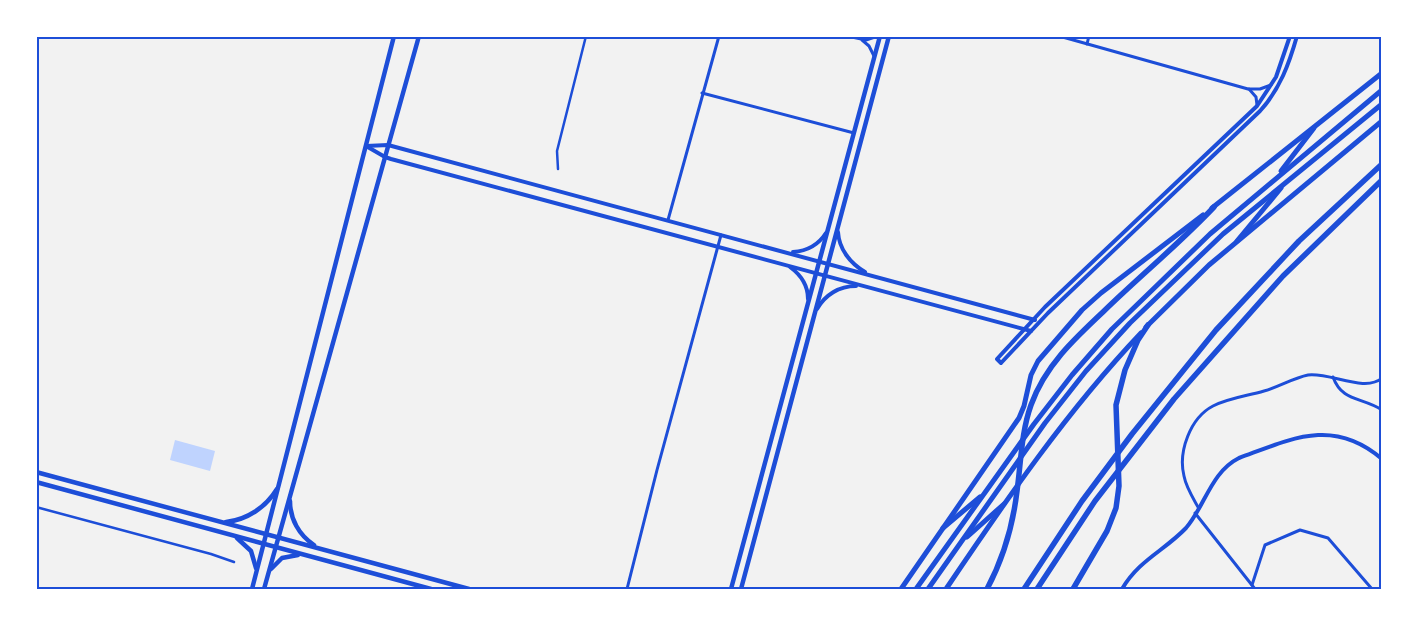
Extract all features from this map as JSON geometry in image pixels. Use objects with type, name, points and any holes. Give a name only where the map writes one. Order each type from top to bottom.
[{"type":"highway","points":[[1024,589],[1086,496],[1147,415],[1216,330],[1299,241],[1382,164]]},
{"type":"highway","points":[[1036,589],[1096,501],[1174,399],[1283,276],[1382,180]]},
{"type":"highway","points":[[988,589],[1004,549],[1014,510],[1025,426],[1042,379],[1063,351],[1124,291],[1179,243],[1214,207]]},
{"type":"highway","points":[[1073,589],[1108,531],[1116,508],[1119,486],[1116,405],[1127,363],[1148,325]]},
{"type":"main road","points":[[252,589],[394,36]]},
{"type":"main road","points":[[264,589],[419,36]]},
{"type":"main road","points":[[731,589],[879,36]]},
{"type":"main road","points":[[741,589],[889,36]]},
{"type":"main road","points":[[901,589],[1018,418],[1024,406],[1031,375],[1042,355],[1082,310],[1101,293],[1214,207],[1382,73]]},
{"type":"main road","points":[[916,589],[1053,399],[1112,329],[1187,254],[1382,90]]},
{"type":"main road","points":[[928,589],[1029,444],[1068,393],[1107,348],[1189,265],[1289,178],[1382,104]]},
{"type":"main road","points":[[946,589],[1004,504],[1082,400],[1148,325],[1209,265],[1382,121]]},
{"type":"main road","points":[[1273,180],[1314,128]]},
{"type":"main road","points":[[1237,241],[1289,178]]},
{"type":"main road","points":[[36,472],[319,548],[456,588],[468,589]]},
{"type":"main road","points":[[36,482],[431,589]]},
{"type":"main road","points":[[222,522],[240,519],[255,512],[268,502],[279,486]]},
{"type":"main road","points":[[943,528],[986,492]]},
{"type":"main road","points":[[290,497],[291,513],[298,528],[307,540],[319,548]]},
{"type":"main road","points":[[959,544],[1004,504]]},
{"type":"main road","points":[[173,519],[176,510]]},
{"type":"main road","points":[[231,535],[239,539],[251,551],[256,566],[256,574]]},
{"type":"main road","points":[[268,577],[276,563],[282,558],[289,555],[307,555]]},
{"type":"street","points":[[558,170],[556,151],[586,36]]},
{"type":"street","points":[[668,220],[719,36]]},
{"type":"street","points":[[847,36],[861,40],[871,40],[879,36]]},
{"type":"street","points":[[1059,36],[1248,89],[1260,89],[1272,84]]},
{"type":"street","points":[[1087,44],[1089,36]]},
{"type":"street","points":[[1290,36],[1280,67],[1272,84],[1256,106],[1034,319],[997,359],[1001,363],[1038,323],[1260,111],[1273,95],[1283,78],[1297,36]]},
{"type":"street","points":[[861,40],[869,46],[874,56]]},
{"type":"street","points":[[1248,89],[1256,96],[1256,106]]},
{"type":"street","points":[[702,93],[854,133]]},
{"type":"street","points":[[366,146],[388,145],[1034,319],[1038,323]]},
{"type":"street","points":[[366,146],[385,157],[1030,331]]},
{"type":"street","points":[[837,229],[838,239],[845,254],[859,269],[869,274]]},
{"type":"street","points":[[788,253],[798,252],[813,246],[818,243],[827,231]]},
{"type":"street","points":[[627,589],[721,235]]},
{"type":"street","points":[[788,266],[804,282],[807,288],[808,303]]},
{"type":"street","points":[[815,314],[823,301],[835,291],[848,286],[862,286]]},
{"type":"street","points":[[1198,508],[1183,476],[1183,458],[1186,443],[1198,418],[1212,407],[1308,376],[1333,377],[1359,384],[1370,384],[1382,378]]},
{"type":"street","points":[[1333,377],[1337,387],[1343,394],[1382,410]]},
{"type":"street","points":[[1122,589],[1136,568],[1176,538],[1187,526],[1218,476],[1231,461],[1298,436],[1322,434],[1350,440],[1370,450],[1382,459]]},
{"type":"street","points":[[36,507],[234,562]]},
{"type":"street","points":[[1195,513],[1255,589]]},
{"type":"street","points":[[1252,585],[1265,545],[1300,530],[1328,538],[1372,589]]},
{"type":"water","points":[[175,440],[215,451],[210,471],[170,460]]}]
